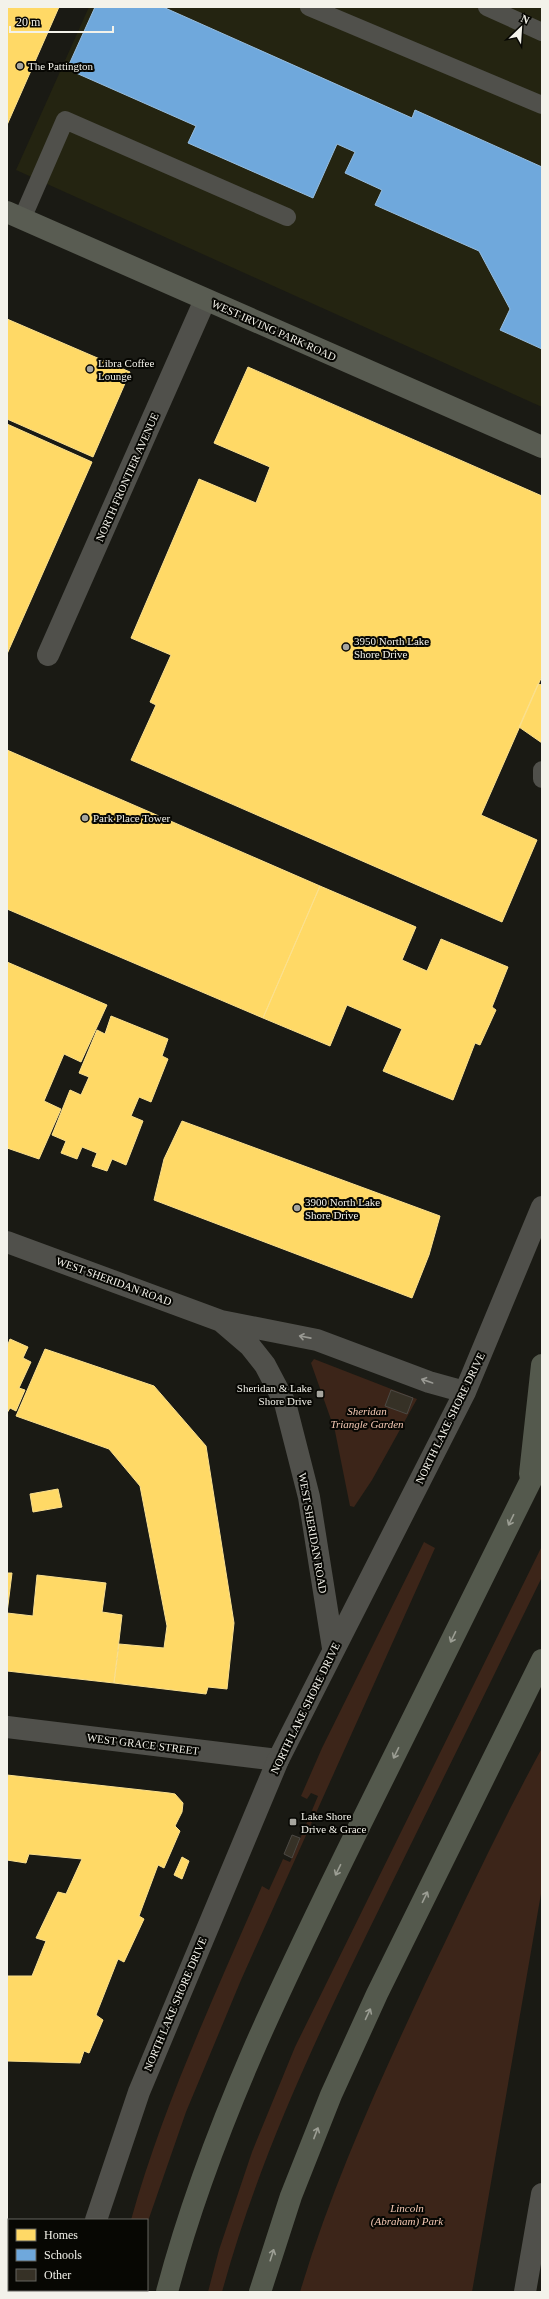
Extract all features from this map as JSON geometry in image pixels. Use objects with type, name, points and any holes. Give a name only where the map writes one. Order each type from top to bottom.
[{"type":"highway","points":[[528,1485],[542,1365]]},
{"type":"highway","points":[[167,2292],[200,2189],[246,2068],[318,1911],[542,1458]]},
{"type":"highway","points":[[260,2292],[292,2196],[331,2095],[377,1994],[542,1660]]},
{"type":"main road","name":"WEST IRVING PARK ROAD","points":[[15,216],[542,447]]},
{"type":"street","name":"NORTH FRONTIER AVENUE","points":[[48,655],[205,300]]},
{"type":"street","name":"NORTH LAKE SHORE DRIVE","points":[[96,2219],[139,2092],[278,1760],[333,1648],[465,1392],[542,1208]]},
{"type":"street","name":"WEST SHERIDAN ROAD","points":[[7,1242],[221,1321],[317,1340],[429,1382],[465,1392]]},
{"type":"street","name":"WEST SHERIDAN ROAD","points":[[221,1321],[250,1346],[265,1365],[285,1403],[308,1497],[333,1648]]},
{"type":"street","name":"WEST GRACE STREET","points":[[7,1727],[278,1760]]},
{"type":"street","points":[[525,2292],[542,2194]]},
{"type":"lane","points":[[309,7],[326,10],[542,105]]},
{"type":"lane","points":[[487,7],[542,32]]},
{"type":"lane","points":[[15,216],[65,120],[287,216]]},
{"type":"lane","points":[[542,770],[542,780]]},
{"type":"shaded area","points":[[89,7],[542,7],[542,407],[16,170]]},
{"type":"green space","name":"Sheridan Triangle Garden","points":[[314,1359],[417,1399],[372,1480],[354,1507],[350,1506],[335,1431],[311,1363]]},
{"type":"green space","points":[[424,1542],[435,1548],[241,1980],[186,2112],[148,2221],[148,2219],[131,2219],[158,2135],[174,2093],[208,2009],[262,1886],[269,1890],[283,1859],[290,1862],[318,1796],[311,1793],[307,1799],[301,1796],[322,1748]]},
{"type":"green space","points":[[542,1546],[542,1577],[362,1944],[294,2090],[237,2240],[222,2292],[208,2292],[219,2250],[252,2152],[295,2047]]},
{"type":"green space","name":"Lincoln (Abraham) Park","points":[[542,1748],[542,1888],[472,2292],[300,2292],[326,2213],[373,2098],[425,1984],[511,1806]]},
{"type":"building: Homes","name":"The Pattington","points":[[7,7],[59,7],[7,125]]},
{"type":"building: Homes","points":[[7,319],[130,372],[93,457],[7,419]]},
{"type":"building: Homes","name":"3950 North Lake Shore Drive","points":[[248,367],[542,496],[542,676],[481,815],[537,840],[502,922],[131,760],[156,705],[150,702],[171,655],[131,638],[199,479],[256,503],[270,467],[214,443]]},
{"type":"building: Homes","points":[[7,424],[92,462],[7,654]]},
{"type":"building: Homes","points":[[538,684],[542,685],[542,743],[519,727]]},
{"type":"building: Homes","name":"Park Place Tower","points":[[7,750],[320,886],[263,1018],[7,909]]},
{"type":"building: Homes","points":[[320,886],[416,927],[402,960],[427,971],[441,939],[508,967],[492,1007],[496,1010],[480,1045],[475,1043],[453,1100],[383,1071],[402,1029],[347,1005],[330,1046],[263,1018]]},
{"type":"building: Homes","points":[[7,962],[107,1005],[81,1062],[64,1054],[44,1101],[61,1109],[39,1159],[7,1148]]},
{"type":"building: Homes","points":[[111,1016],[168,1039],[162,1056],[168,1059],[151,1102],[139,1097],[131,1116],[143,1121],[126,1165],[112,1159],[107,1171],[92,1166],[97,1153],[82,1147],[77,1159],[61,1153],[66,1141],[52,1135],[70,1090],[81,1095],[89,1077],[79,1073],[97,1030],[105,1034]]},
{"type":"building: Homes","name":"3900 North Lake Shore Drive","points":[[182,1121],[440,1216],[429,1255],[412,1298],[154,1200],[164,1159]]},
{"type":"building: Homes","points":[[10,1339],[28,1347],[23,1358],[31,1362],[19,1388],[25,1390],[16,1411],[10,1408],[7,1413],[7,1347]]},
{"type":"building: Homes","points":[[45,1349],[154,1386],[206,1446],[234,1623],[227,1689],[208,1687],[206,1694],[114,1683],[119,1644],[164,1648],[167,1626],[140,1486],[109,1449],[16,1416]]},
{"type":"building: Homes","points":[[58,1489],[62,1507],[33,1512],[30,1494]]},
{"type":"building: Homes","points":[[7,1573],[12,1573],[7,1613]]},
{"type":"building: Homes","points":[[37,1575],[106,1583],[102,1612],[122,1615],[114,1683],[7,1671],[7,1613],[33,1616]]},
{"type":"building: Homes","points":[[7,1775],[169,1793],[175,1794],[183,1803],[182,1812],[175,1826],[180,1831],[164,1868],[158,1865],[139,1916],[144,1919],[124,1962],[118,1959],[96,2015],[103,2020],[89,2053],[84,2051],[80,2063],[7,2061],[7,1976],[32,1976],[46,1941],[36,1938],[58,1892],[66,1894],[82,1859],[29,1854],[26,1863],[7,1860]]},
{"type":"building: Homes","points":[[182,1857],[189,1861],[182,1879],[174,1875]]},
{"type":"building: Schools","points":[[95,7],[163,7],[412,118],[415,110],[542,167],[542,349],[500,330],[510,309],[479,251],[375,205],[382,190],[345,173],[355,152],[337,144],[313,198],[188,143],[196,126],[67,69]]},
{"type":"building: Other","points":[[391,1390],[413,1398],[407,1414],[385,1406]]},
{"type":"building: Other","points":[[292,1835],[300,1838],[292,1858],[284,1854]]},
{"type":"place","name":"The Pattington","points":[[20,66]]},
{"type":"place","name":"Libra Coffee Lounge","points":[[90,369]]},
{"type":"place","name":"3950 North Lake Shore Drive","points":[[346,647]]},
{"type":"place","name":"Park Place Tower","points":[[85,818]]},
{"type":"place","name":"3900 North Lake Shore Drive","points":[[297,1208]]},
{"type":"place","name":"Sheridan & Lake Shore Drive","points":[[320,1394]]},
{"type":"place","name":"Lake Shore Drive & Grace","points":[[293,1822]]}]
